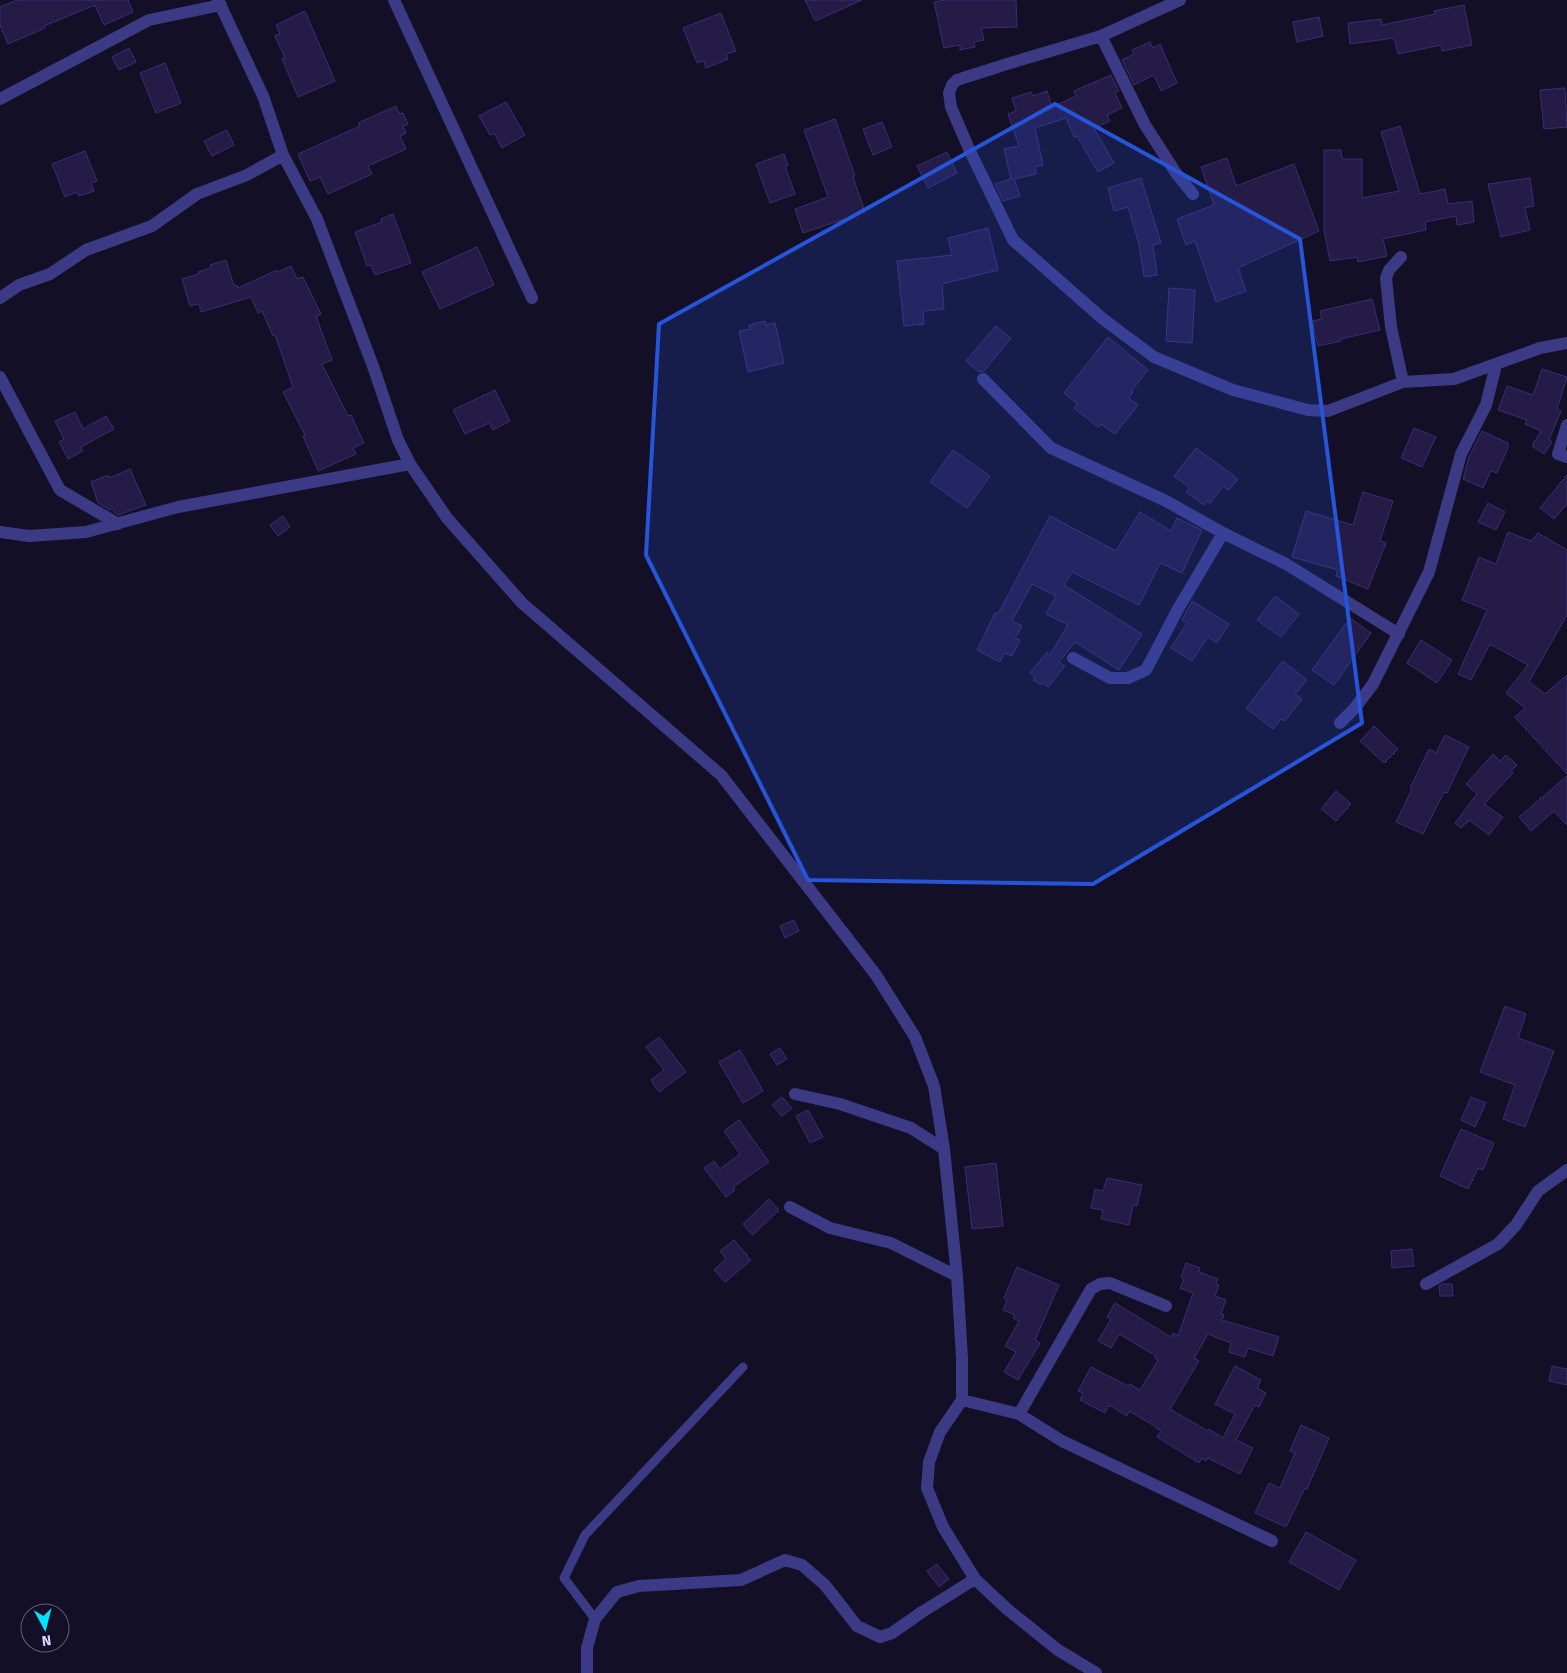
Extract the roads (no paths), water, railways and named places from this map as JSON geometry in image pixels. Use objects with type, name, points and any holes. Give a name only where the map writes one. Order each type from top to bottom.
[{"type":"street","points":[[394,0],[532,298]]},
{"type":"street","points":[[1180,0],[1102,36],[957,80],[952,85],[948,93],[951,107],[1013,240],[1103,319],[1154,357],[1233,390],[1308,410],[1328,411],[1403,382],[1454,379],[1540,348],[1567,343]]},
{"type":"street","points":[[0,99],[149,20],[220,3],[263,96],[283,155],[317,219],[373,366],[398,440],[410,464],[446,518],[522,602],[721,775],[876,975],[915,1037],[934,1086],[944,1149],[957,1276],[962,1358],[962,1400],[940,1432],[929,1462],[927,1488],[942,1527],[975,1580],[1007,1609],[1058,1650],[1096,1673]]},
{"type":"street","points":[[1102,36],[1145,125],[1176,173],[1193,194]]},
{"type":"street","points":[[0,298],[19,285],[50,274],[86,250],[152,226],[197,194],[247,175],[283,155]]},
{"type":"street","points":[[1401,257],[1389,270],[1386,278],[1390,327],[1403,382]]},
{"type":"street","points":[[1340,723],[1354,709],[1373,684],[1429,572],[1461,454],[1486,405],[1496,365]]},
{"type":"street","points":[[0,377],[60,490],[118,524]]},
{"type":"street","points":[[983,379],[1051,448],[1166,501],[1223,533],[1286,564],[1399,634]]},
{"type":"street","points":[[1567,425],[1558,454],[1567,456]]},
{"type":"street","points":[[0,532],[29,536],[86,532],[178,508],[410,464]]},
{"type":"street","points":[[1073,658],[1110,678],[1128,678],[1146,670],[1178,609],[1223,533]]},
{"type":"street","points":[[795,1094],[840,1104],[911,1128],[944,1149]]},
{"type":"street","points":[[1426,1284],[1498,1244],[1516,1225],[1538,1191],[1567,1170]]},
{"type":"street","points":[[790,1207],[830,1228],[892,1243],[957,1276]]},
{"type":"street","points":[[1019,1414],[1091,1289],[1100,1284],[1110,1283],[1166,1306]]},
{"type":"street","points":[[595,1619],[564,1578],[585,1535],[743,1367]]},
{"type":"street","points":[[962,1400],[1019,1414],[1062,1441],[1272,1542]]},
{"type":"street","points":[[587,1673],[587,1648],[595,1619],[617,1592],[639,1586],[741,1580],[785,1560],[802,1564],[825,1585],[857,1626],[880,1637],[892,1633],[975,1580]]}]
